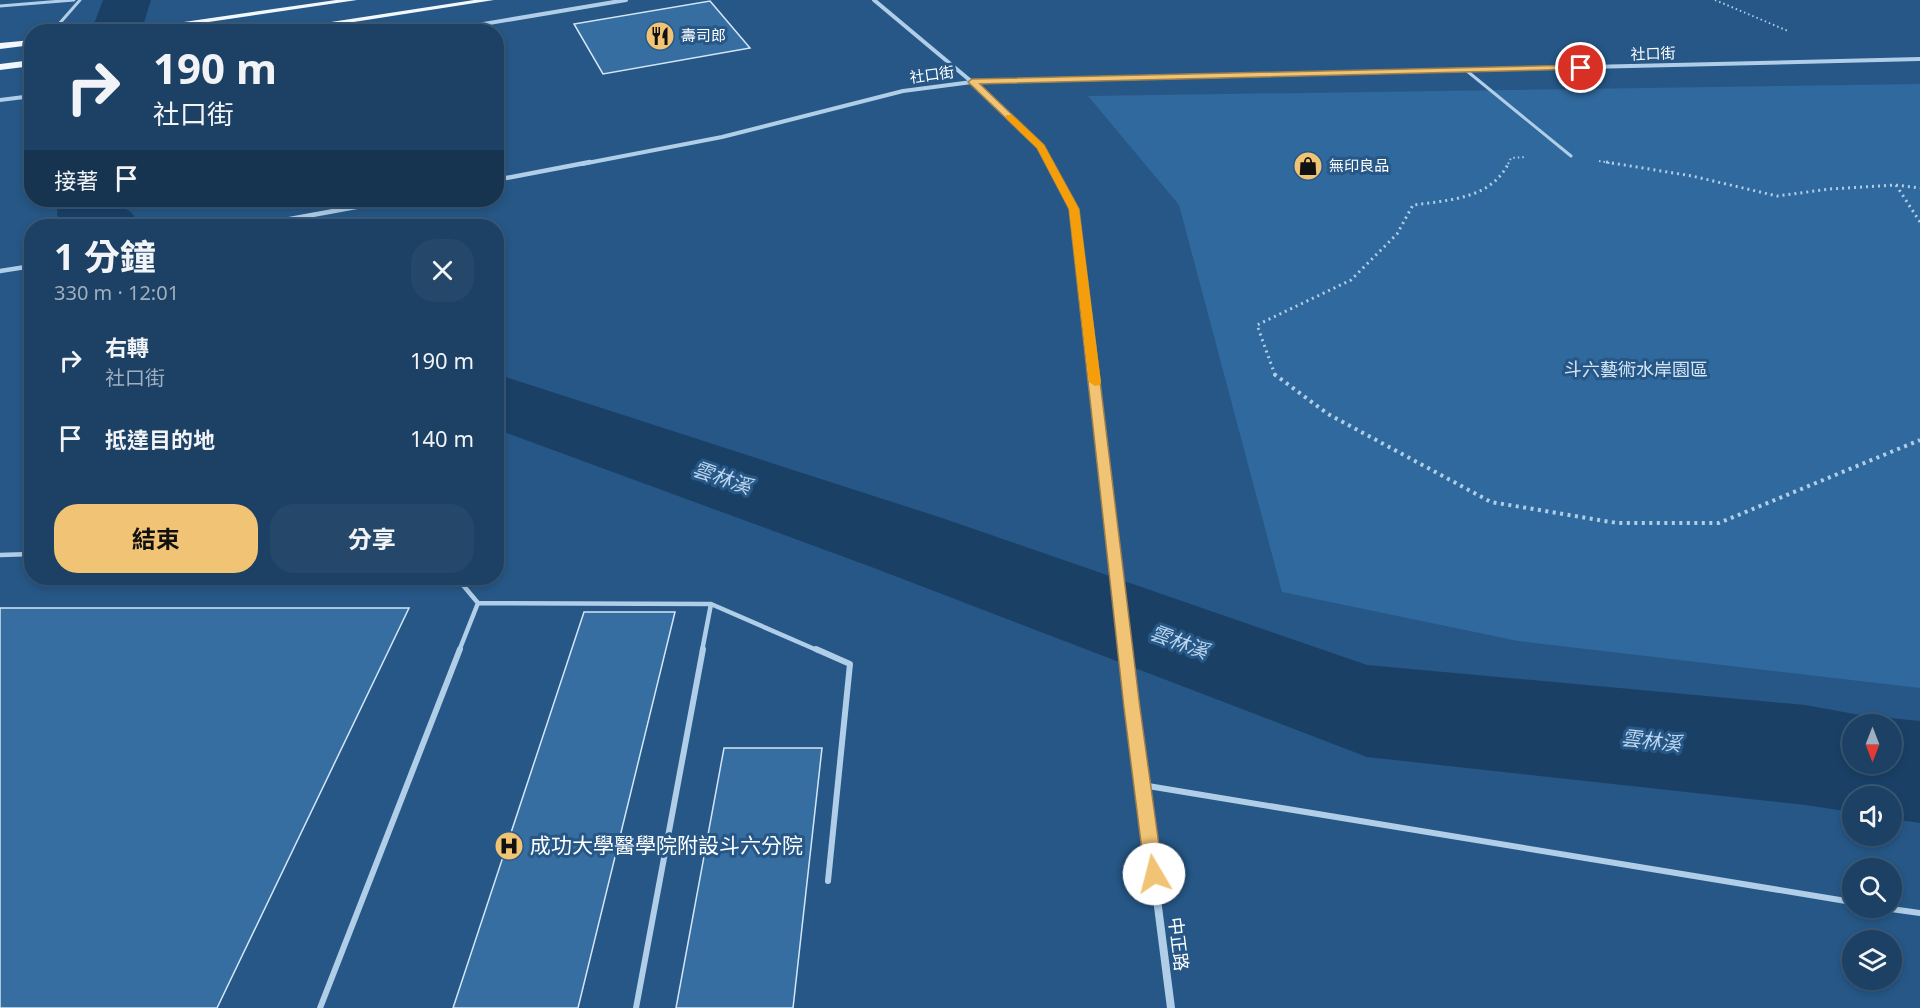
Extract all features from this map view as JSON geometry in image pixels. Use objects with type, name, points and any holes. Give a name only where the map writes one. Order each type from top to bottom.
[{"type":"main road","points":[[180,24],[353,0]]},
{"type":"main road","points":[[325,24],[490,0]]},
{"type":"main road","points":[[0,46],[24,43]]},
{"type":"main road","points":[[0,67],[24,64]]},
{"type":"street","points":[[484,24],[626,0]]},
{"type":"street","name":"中正路","points":[[874,0],[972,82],[1041,147],[1074,209],[1132,708],[1171,1008]]},
{"type":"street","name":"社口街","points":[[504,178],[722,137],[903,91],[972,82],[1920,59]]},
{"type":"street","points":[[0,100],[24,97]]},
{"type":"street","points":[[290,219],[356,207]]},
{"type":"street","points":[[0,271],[24,267]]},
{"type":"lane","points":[[0,6],[74,0]]},
{"type":"lane","points":[[59,24],[80,0]]},
{"type":"lane","points":[[1467,71],[1572,156]]},
{"type":"lane","points":[[0,555],[24,554]]},
{"type":"lane","points":[[463,585],[478,603],[711,604],[850,664],[828,881]]},
{"type":"lane","points":[[320,1008],[478,603]]},
{"type":"lane","points":[[636,1008],[711,604]]},
{"type":"lane","points":[[1142,784],[1842,900]]},
{"type":"lane","points":[[1902,911],[1920,914]]},
{"type":"path","points":[[1715,0],[1790,32]]},
{"type":"path","points":[[1920,188],[1895,185],[1830,189],[1777,196],[1692,176],[1572,156],[1511,158],[1502,177],[1468,197],[1413,205],[1397,234],[1351,280],[1257,325],[1274,375],[1328,414],[1491,502],[1617,523],[1719,523],[1920,440]]},
{"type":"path","points":[[1895,185],[1916,220],[1920,222]]},
{"type":"green space","name":"斗六藝術水岸園區","points":[[1920,84],[1920,688],[1518,641],[1282,592],[1179,205],[1088,96]]},
{"type":"building","name":"壽司郎","points":[[710,1],[750,48],[603,74],[574,24]]},
{"type":"building","points":[[0,608],[409,608],[217,1008],[0,1008]]},
{"type":"building","points":[[584,612],[675,612],[578,1008],[453,1008]]},
{"type":"building","points":[[724,748],[822,748],[793,1008],[676,1008]]},
{"type":"waterway","name":"雲林溪","points":[[119,24],[127,0]]},
{"type":"waterway","name":"雲林溪","points":[[90,207],[90,215],[96,219]]},
{"type":"waterway","name":"雲林溪","points":[[504,403],[908,543],[1367,711],[1842,761]]},
{"type":"waterway","name":"雲林溪","points":[[1902,769],[1920,772]]},
{"type":"slow traffic","points":[[1009,117],[1041,147],[1074,209],[1095,382]]},
{"type":"place","name":"壽司郎","points":[[660,36]]},
{"type":"place","name":"無印良品","points":[[1308,166]]},
{"type":"place","name":"成功大學醫學院附設斗六分院","points":[[509,846]]},
{"type":"route","points":[[1154,874],[1132,708],[1074,209],[1041,147],[972,82],[1581,68]]}]
